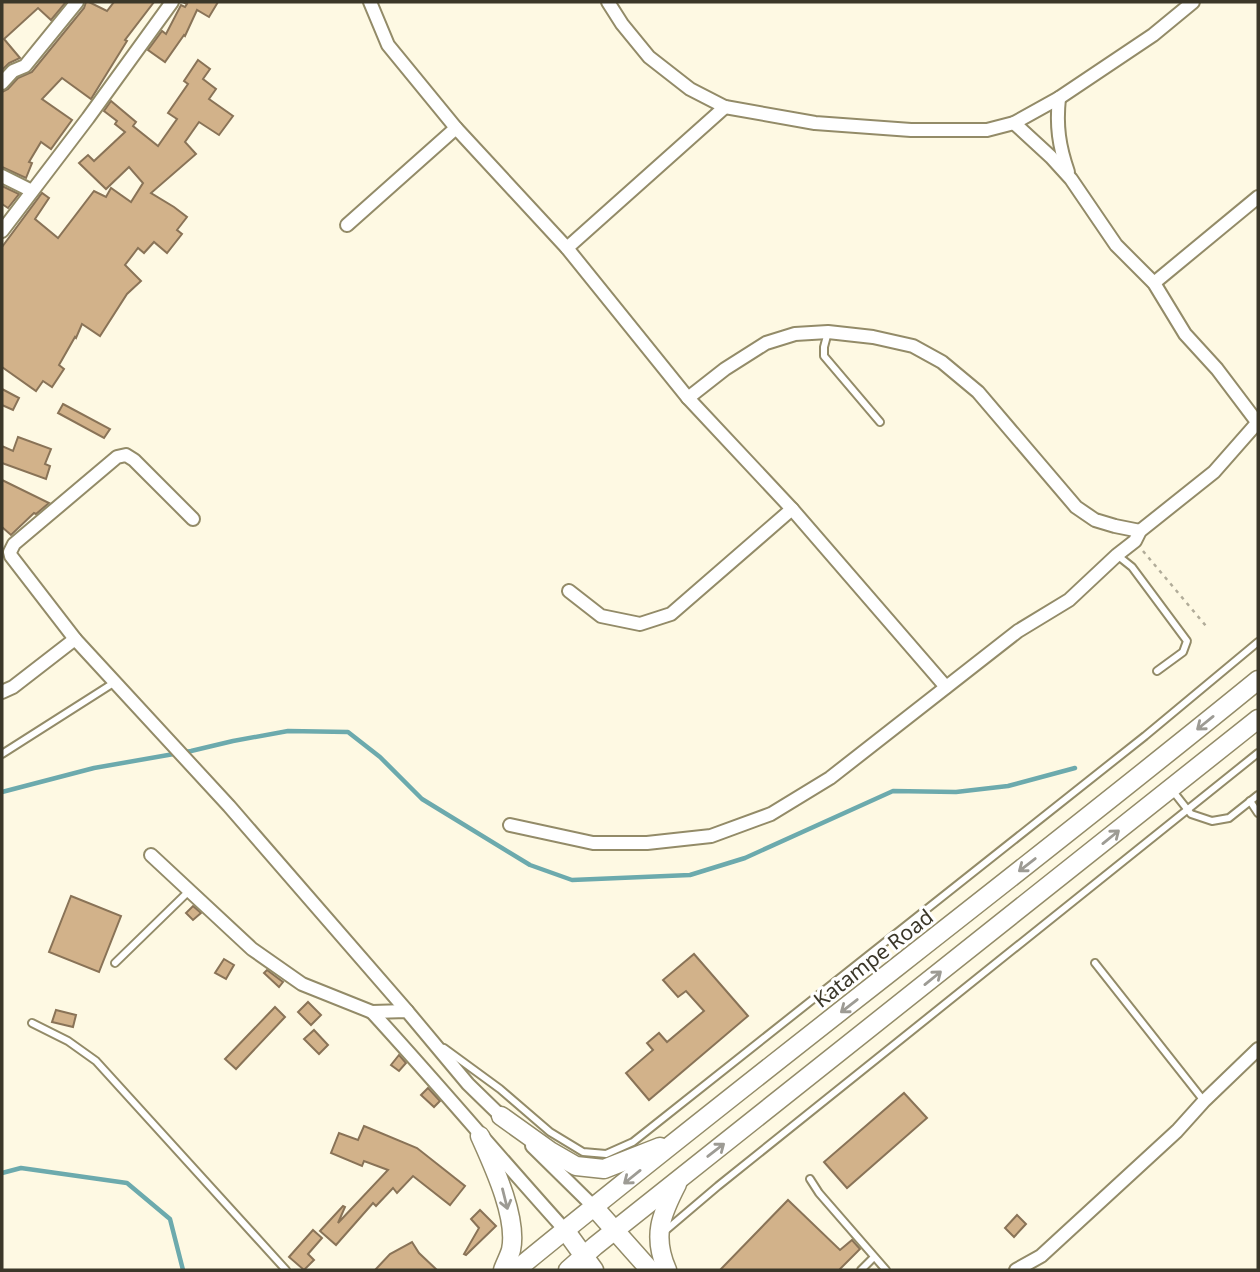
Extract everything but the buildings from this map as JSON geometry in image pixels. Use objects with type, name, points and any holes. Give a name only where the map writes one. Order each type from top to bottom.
[{"type":"main road","name":"Katampe Road","points":[[516,1270],[1140,777],[1258,680]]},
{"type":"main road","points":[[568,1270],[589,1264],[615,1231],[1258,719]]},
{"type":"main road","points":[[501,1116],[576,1166],[604,1169],[677,1141]]},
{"type":"main road","points":[[480,1136],[503,1189],[511,1222],[511,1249],[503,1270]]},
{"type":"main road","points":[[667,1270],[662,1260],[658,1237],[664,1209],[680,1179]]},
{"type":"main road","points":[[594,1207],[650,1270]]},
{"type":"main road","points":[[565,1230],[589,1264]]},
{"type":"street","points":[[2,83],[13,71],[25,66],[77,2]]},
{"type":"street","points":[[2,231],[173,2]]},
{"type":"street","points":[[370,2],[388,45],[456,128],[567,248],[688,398],[792,509],[946,687]]},
{"type":"street","points":[[608,2],[649,57],[690,89],[725,107],[815,123],[911,130],[987,130],[1014,123],[1059,98],[1153,35],[1193,2]]},
{"type":"street","points":[[1059,98],[1057,120],[1061,150],[1071,179]]},
{"type":"street","points":[[567,248],[725,107]]},
{"type":"street","points":[[510,825],[593,843],[647,844],[711,835],[771,814],[830,778],[1018,631],[1069,600],[1138,536],[1214,472],[1258,422],[1217,369],[1185,334],[1154,283],[1116,245],[1071,179],[1014,123]]},
{"type":"street","points":[[347,225],[456,128]]},
{"type":"street","points":[[2,176],[32,191]]},
{"type":"street","points":[[1154,283],[1258,197]]},
{"type":"street","points":[[688,398],[724,369],[766,343],[794,334],[828,332],[873,337],[913,346],[942,362],[978,392],[1076,507],[1095,520],[1138,536]]},
{"type":"street","points":[[192,519],[126,455],[117,457],[14,544],[9,552],[75,639],[229,806],[468,1084],[594,1207]]},
{"type":"street","points":[[569,591],[601,616],[640,624],[671,614],[792,509]]},
{"type":"street","points":[[2,692],[13,687],[75,639]]},
{"type":"street","points":[[151,855],[252,949],[302,984],[372,1012],[407,1012]]},
{"type":"street","points":[[372,1012],[565,1230]]},
{"type":"street","points":[[1016,1270],[1041,1256],[1177,1131],[1258,1049]]},
{"type":"lane","points":[[828,332],[824,356],[880,422]]},
{"type":"lane","points":[[1117,555],[1132,568],[1187,641],[1183,652],[1157,671]]},
{"type":"lane","points":[[429,1037],[500,1089],[550,1132],[583,1152],[606,1154],[634,1142],[1258,642]]},
{"type":"lane","points":[[2,754],[114,682]]},
{"type":"lane","points":[[658,1237],[1258,753]]},
{"type":"lane","points":[[1171,789],[1191,814],[1212,821],[1229,818],[1258,795]]},
{"type":"lane","points":[[1250,801],[1258,813]]},
{"type":"lane","points":[[115,963],[190,891]]},
{"type":"lane","points":[[1095,963],[1204,1101]]},
{"type":"lane","points":[[32,1023],[68,1041],[96,1061],[286,1270]]},
{"type":"lane","points":[[810,1179],[886,1270]]},
{"type":"lane","points":[[861,1270],[874,1257]]},
{"type":"path","points":[[1138,536],[1206,626]]},
{"type":"waterway","points":[[2,792],[94,768],[288,731],[348,732],[380,757],[422,799],[530,865],[572,880],[690,875],[745,858],[893,791],[956,792],[1008,786],[1075,768]]},
{"type":"waterway","points":[[2,1173],[21,1168],[127,1183],[170,1219],[183,1270]]}]
